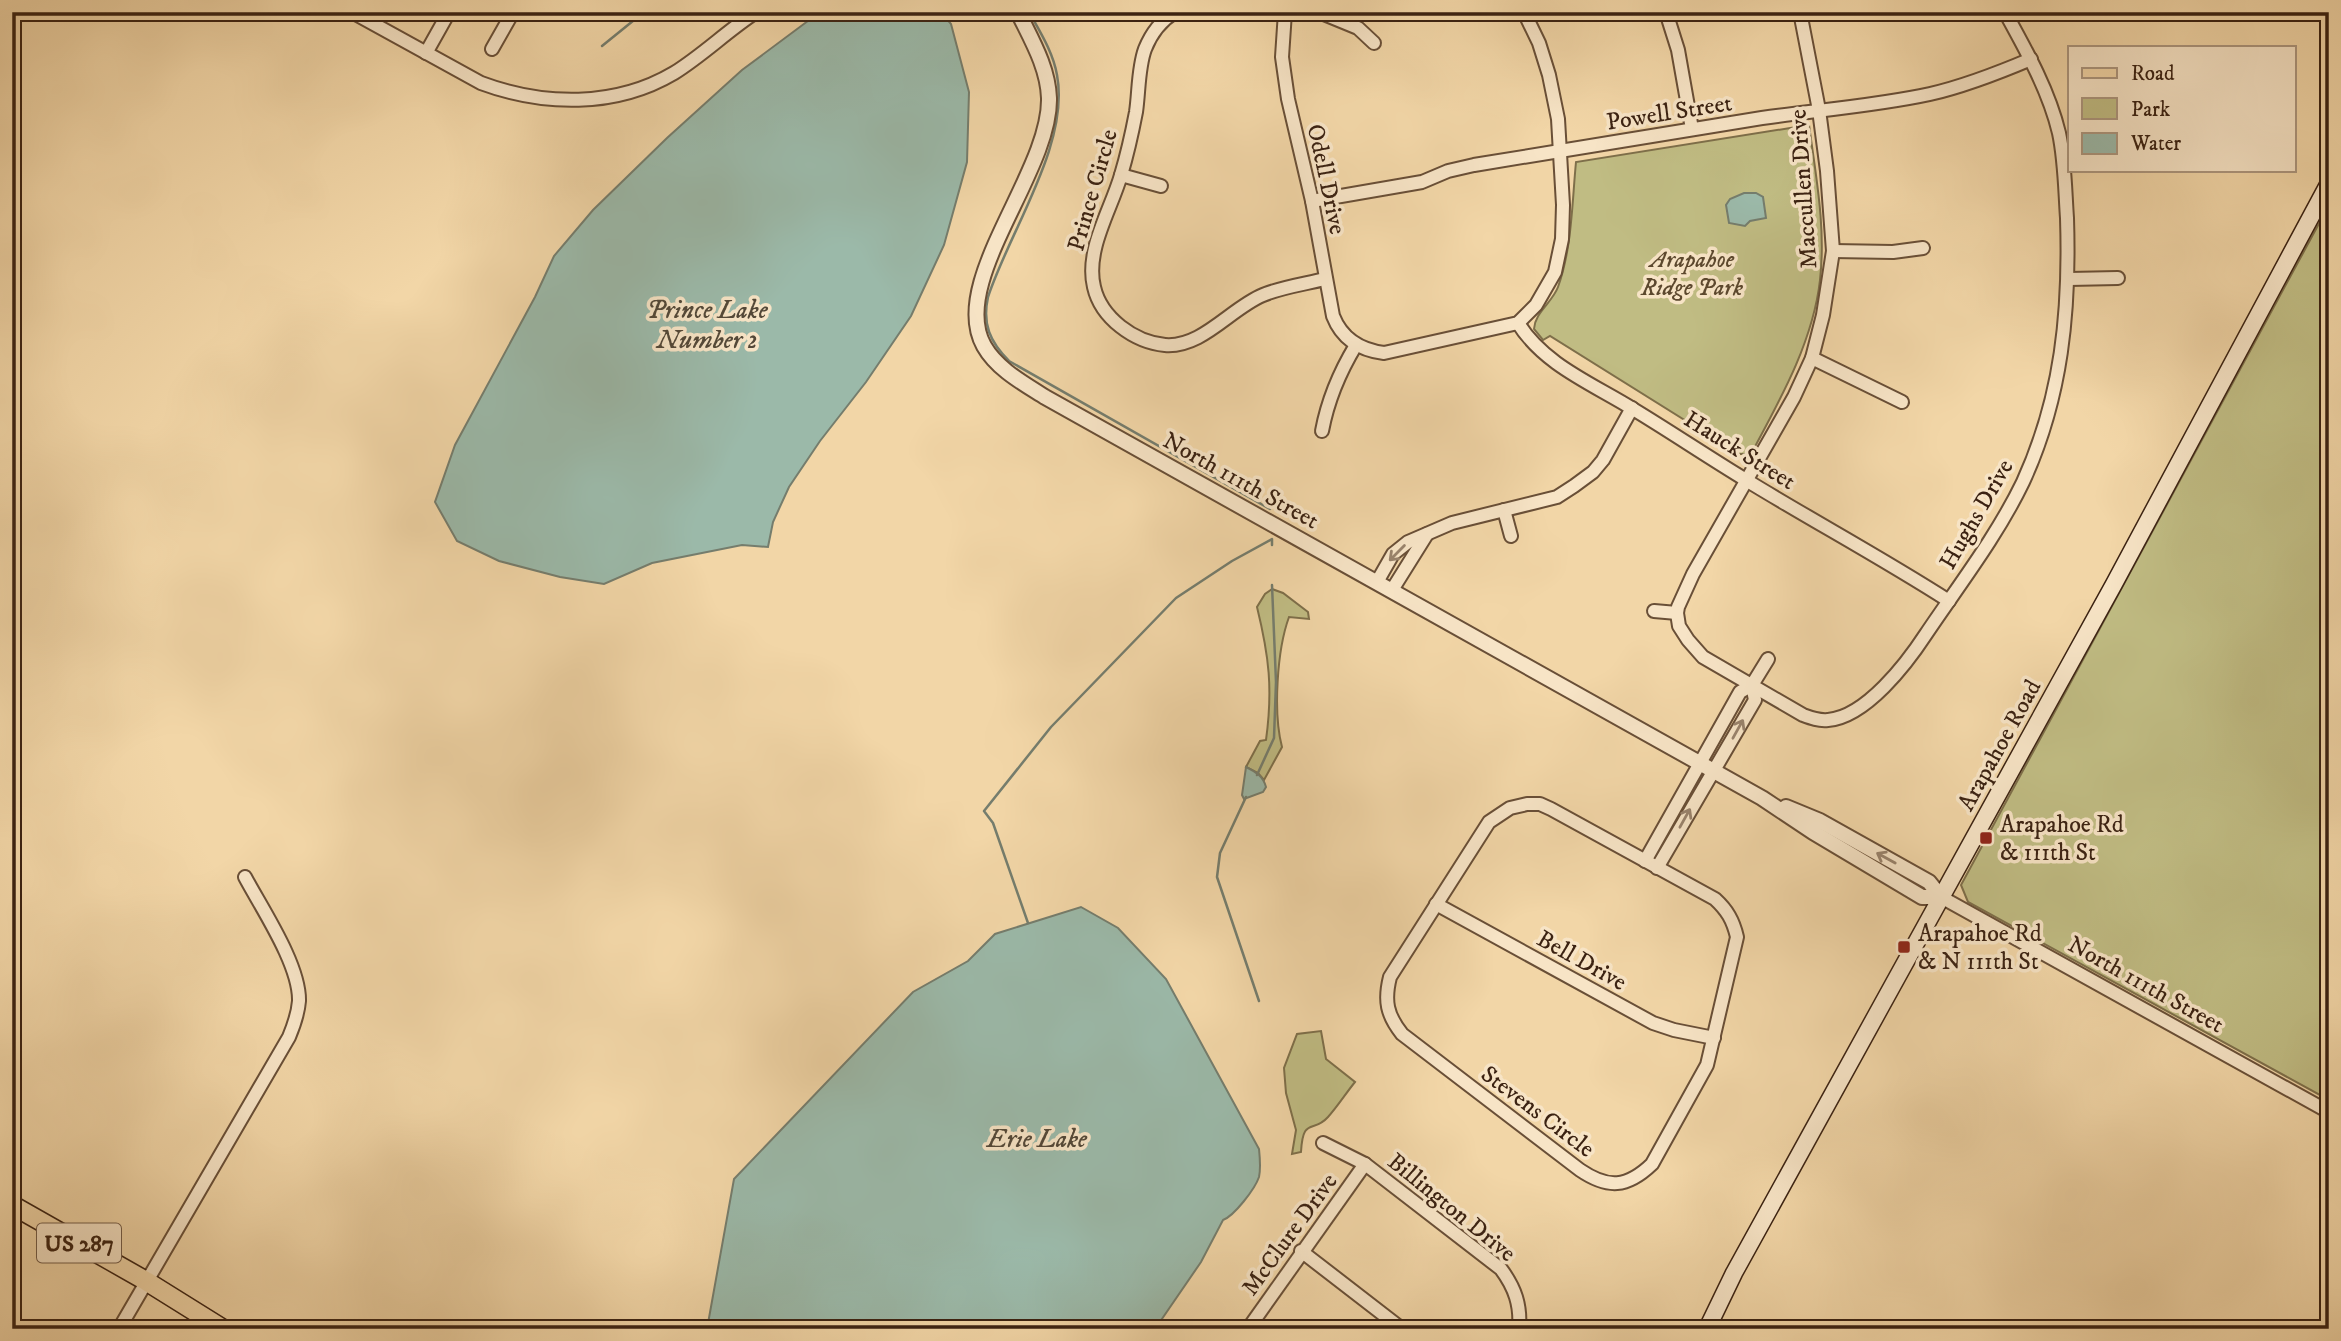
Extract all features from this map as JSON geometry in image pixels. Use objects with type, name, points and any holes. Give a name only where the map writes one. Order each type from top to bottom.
[{"type":"main road","name":"Arapahoe Road","points":[[1707,1329],[1734,1273],[2121,572],[2329,183]]},
{"type":"main road","name":"US 287","points":[[12,1205],[146,1281],[223,1329]]},
{"type":"street","points":[[352,12],[481,83],[551,100],[601,99],[628,93],[671,75],[707,51],[734,26],[755,12]]},
{"type":"street","points":[[426,53],[449,12]]},
{"type":"street","points":[[492,49],[513,12]]},
{"type":"street","name":"North 111th Street","points":[[1007,12],[1034,46]]},
{"type":"street","name":"North 111th Street","points":[[1018,12],[1047,81],[1049,99],[1047,122],[1035,158],[984,271],[978,293],[977,331],[995,361],[1045,397],[1762,797],[1819,821],[1930,882],[1941,897],[2329,1112]]},
{"type":"street","name":"Prince Circle","points":[[1175,12],[1156,29],[1145,50],[1136,113],[1121,175],[1093,254],[1094,288],[1102,306],[1111,318],[1128,332],[1164,345],[1197,337],[1264,294],[1325,279]]},
{"type":"street","name":"Odell Drive","points":[[1284,12],[1282,57],[1288,99],[1312,201],[1325,279],[1337,327],[1356,345]]},
{"type":"street","points":[[1319,12],[1358,28],[1374,43]]},
{"type":"street","points":[[1322,431],[1326,404],[1339,373],[1356,345],[1369,351],[1384,352],[1518,323],[1536,305],[1555,272],[1562,239],[1562,152],[1549,75],[1539,44],[1524,12]]},
{"type":"street","points":[[1666,12],[1678,50],[1692,129]]},
{"type":"street","name":"Maccullen Drive","points":[[1677,613],[1689,582],[1794,397],[1812,358],[1823,315],[1833,251],[1827,171],[1819,110],[1800,12]]},
{"type":"street","name":"Hughs Drive","points":[[1677,613],[1679,626],[1703,657],[1810,718],[1831,720],[1862,705],[1913,653],[2002,521],[2023,482],[2040,441],[2062,353],[2069,279],[2064,133],[2031,59],[2005,12]]},
{"type":"street","name":"Powell Street","points":[[1312,201],[1423,181],[1474,165],[1931,93],[1984,78],[2031,59]]},
{"type":"street","points":[[1121,175],[1161,186]]},
{"type":"street","points":[[1833,251],[1894,252],[1923,248]]},
{"type":"street","points":[[2069,279],[2118,278]]},
{"type":"street","name":"Hauck Street","points":[[1518,323],[1526,335],[1548,356],[1575,375],[1949,601]]},
{"type":"street","points":[[1812,358],[1902,402]]},
{"type":"street","points":[[1377,582],[1393,554],[1408,542],[1452,523],[1557,497],[1593,472],[1603,460],[1632,408]]},
{"type":"street","points":[[1504,510],[1511,536]]},
{"type":"street","points":[[1392,590],[1427,534]]},
{"type":"street","points":[[1654,611],[1677,613]]},
{"type":"street","points":[[1645,861],[1740,692],[1752,685],[1768,659]]},
{"type":"street","points":[[1657,868],[1755,700],[1752,685]]},
{"type":"street","name":"Stevens Circle","points":[[1539,804],[1645,861],[1714,899],[1726,909],[1737,937],[1707,1065],[1652,1164],[1641,1175],[1627,1182],[1611,1184],[1596,1181],[1580,1170],[1402,1034],[1387,1009],[1386,994],[1390,977],[1436,904],[1489,822],[1501,813],[1520,806],[1539,804]]},
{"type":"street","points":[[119,1329],[282,1049],[296,1019],[299,999],[296,980],[281,943],[245,877]]},
{"type":"street","name":"Bell Drive","points":[[1436,904],[1653,1023],[1714,1038]]},
{"type":"street","name":"Billington Drive","points":[[1323,1143],[1365,1164],[1501,1269],[1518,1300],[1519,1329]]},
{"type":"street","name":"McClure Drive","points":[[1248,1329],[1365,1164]]},
{"type":"street","points":[[1301,1251],[1396,1327]]},
{"type":"green space","name":"Arapahoe Ridge Park","points":[[1809,125],[1822,241],[1816,303],[1794,370],[1751,454],[1739,454],[1550,336],[1543,340],[1534,329],[1537,318],[1555,293],[1563,272],[1571,225],[1576,162]]},
{"type":"green space","points":[[2329,205],[2329,1100],[1968,902],[1961,885]]},
{"type":"green space","points":[[1272,589],[1283,593],[1308,612],[1309,619],[1289,617],[1285,631],[1279,664],[1277,700],[1282,747],[1264,780],[1258,773],[1246,767],[1260,741],[1266,740],[1269,673],[1257,607],[1265,594]]},
{"type":"green space","points":[[1321,1031],[1326,1059],[1355,1082],[1323,1122],[1306,1130],[1301,1152],[1292,1154],[1296,1130],[1286,1093],[1284,1068],[1297,1034]]},
{"type":"water","name":"Prince Lake Number 2","points":[[820,12],[941,12],[951,24],[969,92],[967,162],[944,245],[911,316],[789,487],[773,522],[768,547],[742,545],[652,563],[604,584],[560,577],[499,561],[457,541],[435,502],[455,445],[535,297],[554,256],[593,210],[667,138],[742,70]]},
{"type":"water","points":[[1744,193],[1756,193],[1763,197],[1766,218],[1750,221],[1745,226],[1729,223],[1726,205],[1730,199]]},
{"type":"water","points":[[1246,767],[1259,775],[1266,787],[1263,792],[1244,799],[1242,795]]},
{"type":"water","name":"Erie Lake","points":[[1081,907],[1118,928],[1166,979],[1259,1149],[1260,1170],[1257,1182],[1238,1208],[1223,1220],[1201,1262],[1155,1329],[707,1329],[734,1179],[913,992],[968,961],[995,934]]},
{"type":"waterway","points":[[602,46],[644,12]]},
{"type":"waterway","points":[[1029,12],[1052,58],[1057,75],[1059,102],[1047,158],[988,297],[986,316],[992,340],[1009,361],[1270,509]]},
{"type":"waterway","points":[[1028,923],[993,823],[984,811],[1051,727],[1176,598],[1232,561],[1272,539],[1272,545]]},
{"type":"waterway","points":[[1257,775],[1274,738],[1276,682],[1272,585]]},
{"type":"waterway","points":[[1246,797],[1220,853],[1217,877],[1259,1001]]},
{"type":"place","name":"Arapahoe Rd & 111th St","points":[[1986,838]]},
{"type":"place","name":"Arapahoe Rd & N 111th St","points":[[1904,947]]}]
